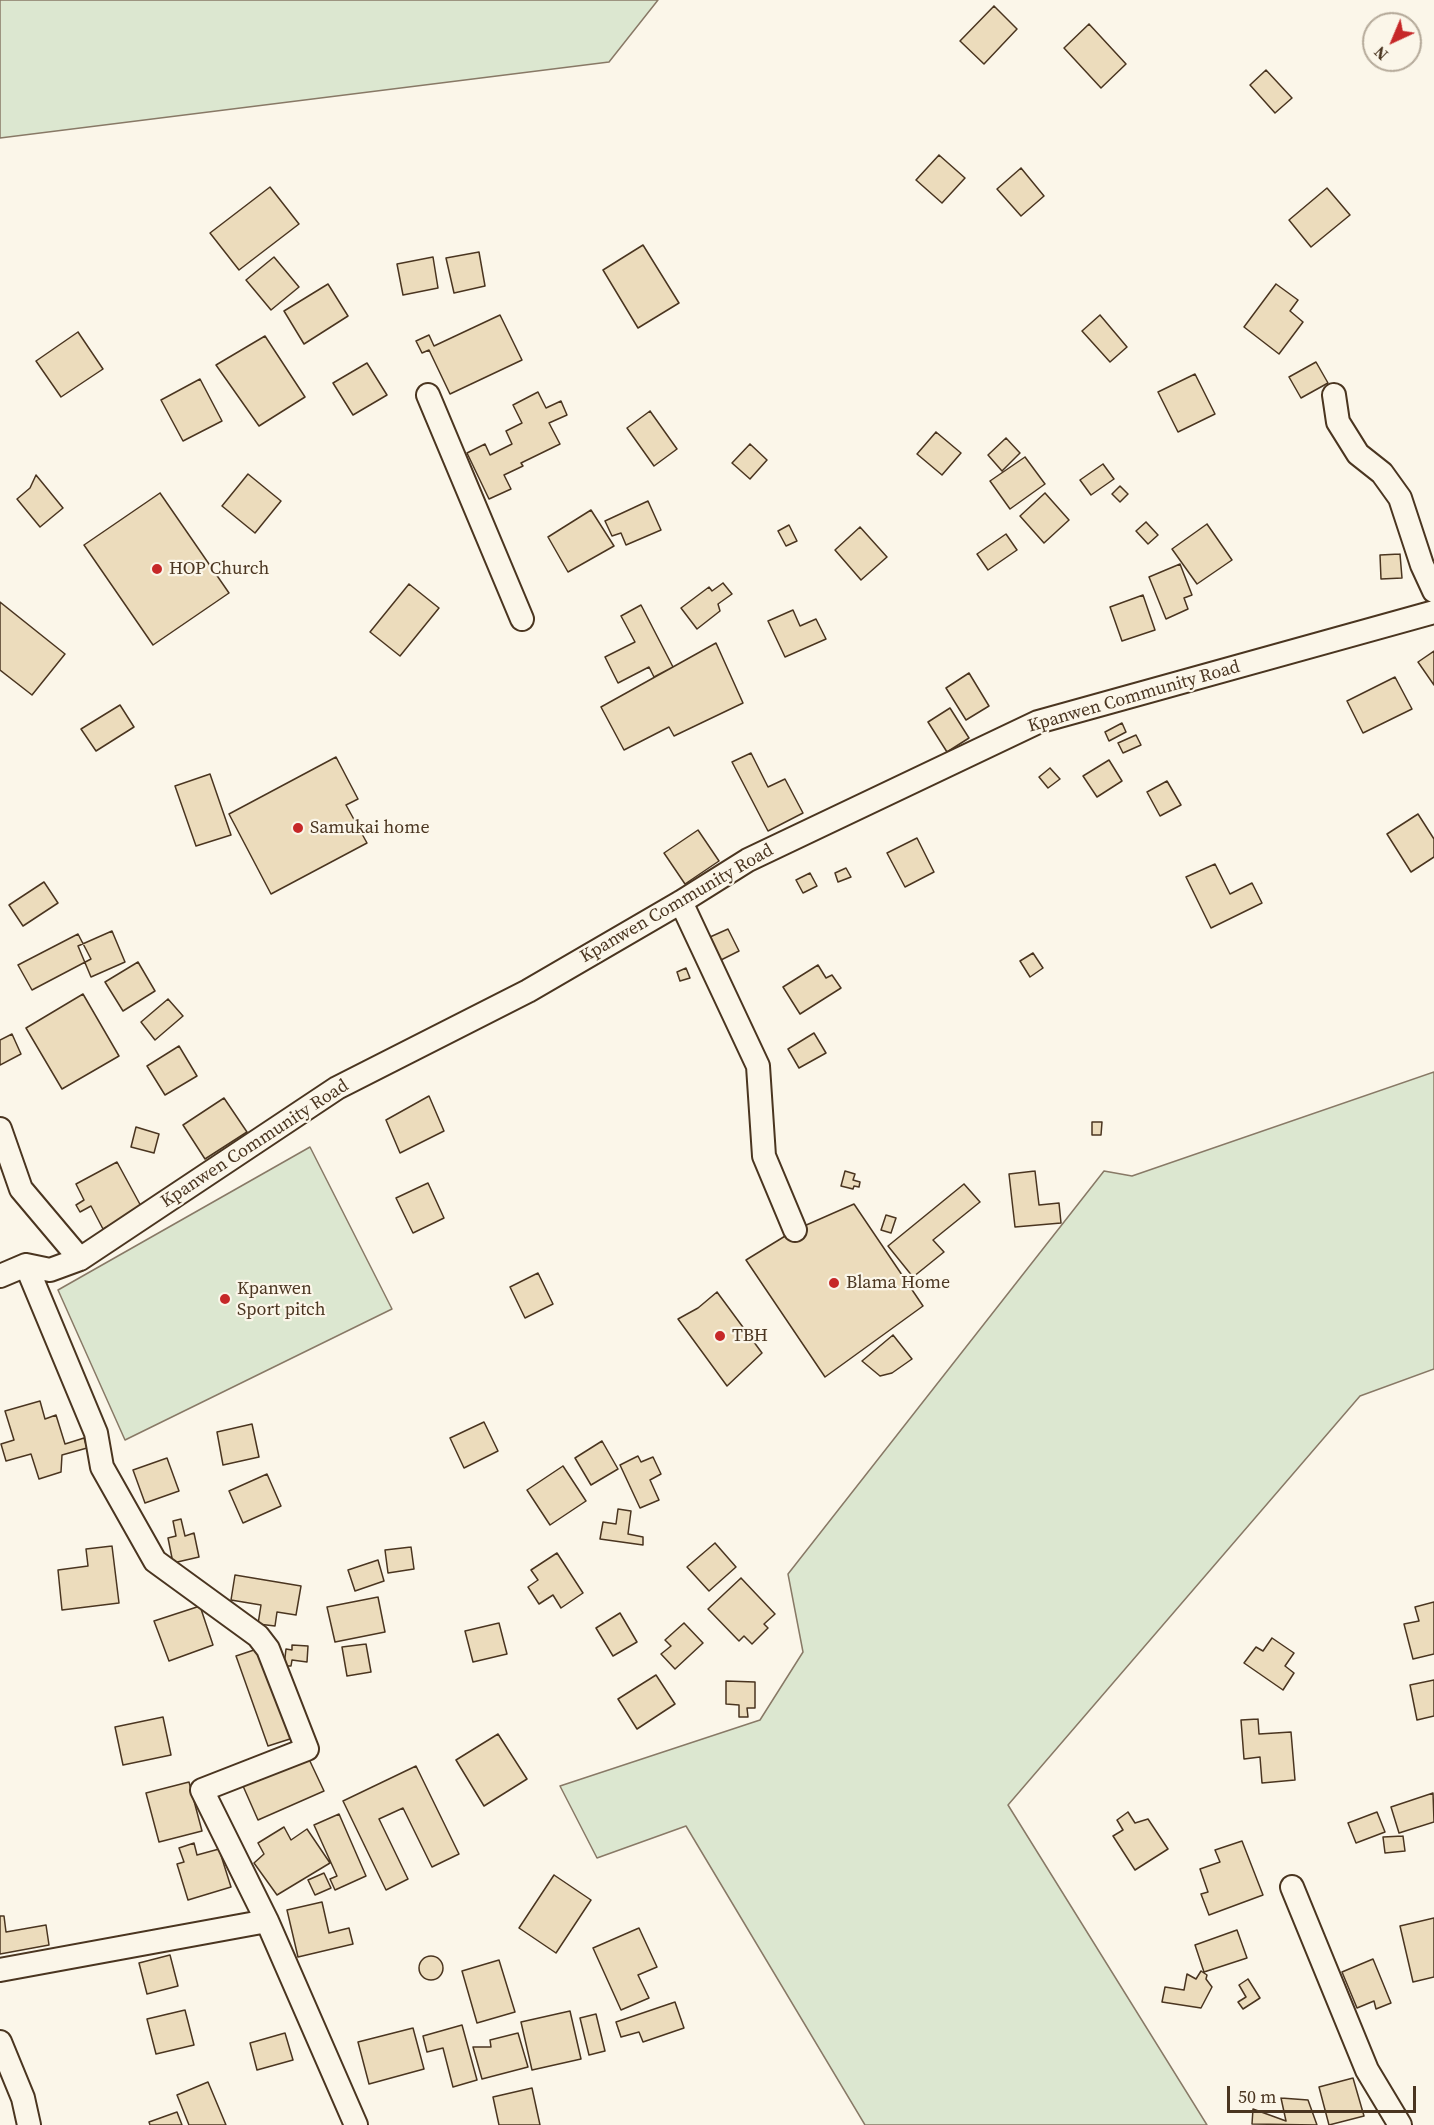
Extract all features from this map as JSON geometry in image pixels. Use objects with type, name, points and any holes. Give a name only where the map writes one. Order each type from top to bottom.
[{"type":"street","points":[[428,395],[522,619]]},
{"type":"street","points":[[1334,395],[1338,422],[1358,454],[1382,474],[1400,498],[1422,565],[1434,591]]},
{"type":"street","name":"Kpanwen Community Road","points":[[0,1276],[26,1265],[50,1270],[80,1259],[337,1088],[528,992],[748,860],[1038,722],[1434,612]]},
{"type":"street","points":[[681,902],[758,1066],[764,1156],[795,1230]]},
{"type":"street","points":[[0,1129],[21,1189],[80,1259]]},
{"type":"street","points":[[26,1265],[96,1433],[102,1467],[155,1561],[258,1636],[268,1649],[307,1749],[202,1790],[267,1921],[356,2125]]},
{"type":"street","points":[[1292,1887],[1367,2070],[1400,2125]]},
{"type":"street","points":[[0,1970],[267,1921]]},
{"type":"street","points":[[0,2042],[23,2098],[29,2125]]},
{"type":"green space","points":[[0,0],[658,0],[609,62],[0,138]]},
{"type":"green space","points":[[1434,1072],[1434,1369],[1360,1396],[1008,1805],[1207,2125],[865,2125],[686,1826],[597,1858],[560,1786],[760,1720],[803,1652],[788,1574],[1104,1171],[1132,1176]]},
{"type":"green space","name":"Kpanwen Sport pitch","points":[[310,1147],[392,1309],[125,1440],[58,1290]]},
{"type":"building","points":[[994,6],[1017,29],[984,64],[960,41]]},
{"type":"building","points":[[1089,24],[1126,64],[1101,88],[1064,48]]},
{"type":"building","points":[[1266,70],[1292,98],[1275,113],[1250,85]]},
{"type":"building","points":[[939,155],[965,178],[942,203],[916,180]]},
{"type":"building","points":[[1021,168],[1044,196],[1021,216],[997,189]]},
{"type":"building","points":[[270,187],[299,224],[239,270],[210,233]]},
{"type":"building","points":[[1327,188],[1350,215],[1311,247],[1289,220]]},
{"type":"building","points":[[643,245],[679,303],[638,328],[603,270]]},
{"type":"building","points":[[479,252],[485,286],[454,293],[446,258]]},
{"type":"building","points":[[274,257],[299,287],[271,310],[246,280]]},
{"type":"building","points":[[433,257],[438,288],[403,295],[397,264]]},
{"type":"building","points":[[328,284],[348,316],[304,344],[284,311]]},
{"type":"building","points":[[1276,284],[1298,300],[1290,311],[1303,322],[1279,354],[1244,327]]},
{"type":"building","points":[[500,315],[522,360],[450,394],[429,350],[422,353],[416,341],[429,335],[434,346]]},
{"type":"building","points":[[1100,315],[1127,347],[1110,362],[1082,331]]},
{"type":"building","points":[[78,332],[103,369],[61,397],[36,361]]},
{"type":"building","points":[[265,336],[305,397],[259,426],[216,365]]},
{"type":"building","points":[[1316,362],[1328,383],[1301,398],[1289,377]]},
{"type":"building","points":[[367,363],[387,395],[353,415],[333,383]]},
{"type":"building","points":[[1195,374],[1215,414],[1178,432],[1158,392]]},
{"type":"building","points":[[200,379],[222,421],[183,441],[161,400]]},
{"type":"building","points":[[538,392],[546,408],[561,401],[567,415],[549,423],[560,444],[521,463],[523,466],[504,475],[511,489],[489,499],[467,453],[485,444],[490,455],[512,444],[506,431],[522,423],[513,405]]},
{"type":"building","points":[[650,411],[677,449],[654,466],[627,428]]},
{"type":"building","points":[[936,432],[961,453],[942,475],[917,454]]},
{"type":"building","points":[[1006,438],[1020,453],[1002,471],[988,455]]},
{"type":"building","points":[[750,444],[767,460],[750,479],[732,463]]},
{"type":"building","points":[[1025,457],[1045,484],[1010,509],[990,481]]},
{"type":"building","points":[[1103,464],[1114,479],[1091,495],[1080,480]]},
{"type":"building","points":[[248,474],[281,501],[255,533],[222,506]]},
{"type":"building","points":[[36,475],[63,508],[40,527],[17,499],[30,488]]},
{"type":"building","points":[[1120,486],[1128,494],[1120,502],[1112,494]]},
{"type":"building","name":"HOP Church","points":[[160,493],[229,593],[153,645],[84,545]]},
{"type":"building","points":[[1045,493],[1069,520],[1044,543],[1020,516]]},
{"type":"building","points":[[648,501],[661,530],[626,545],[621,533],[612,536],[605,521]]},
{"type":"building","points":[[591,510],[614,546],[568,572],[548,537]]},
{"type":"building","points":[[1146,522],[1158,535],[1148,544],[1136,531]]},
{"type":"building","points":[[1207,524],[1232,560],[1197,584],[1172,549]]},
{"type":"building","points":[[789,525],[797,541],[786,546],[778,531]]},
{"type":"building","points":[[860,527],[887,557],[861,580],[835,550]]},
{"type":"building","points":[[1006,534],[1017,550],[988,570],[977,554]]},
{"type":"building","points":[[1400,554],[1402,578],[1381,579],[1380,555]]},
{"type":"building","points":[[1180,564],[1192,595],[1184,598],[1188,609],[1166,619],[1149,577]]},
{"type":"building","points":[[723,583],[732,594],[718,604],[720,611],[697,629],[681,608],[709,587],[712,591]]},
{"type":"building","points":[[409,584],[439,608],[400,656],[370,632]]},
{"type":"building","points":[[1143,595],[1155,630],[1122,641],[1110,607]]},
{"type":"building","points":[[0,602],[65,654],[32,695],[0,670]]},
{"type":"building","points":[[641,605],[673,667],[654,677],[649,667],[618,683],[605,657],[635,642],[621,616]]},
{"type":"building","points":[[793,610],[800,626],[816,619],[826,639],[785,657],[768,621]]},
{"type":"building","points":[[716,643],[743,703],[674,736],[669,727],[624,750],[601,707]]},
{"type":"building","points":[[1434,651],[1434,685],[1418,662]]},
{"type":"building","points":[[969,673],[989,706],[966,720],[946,688]]},
{"type":"building","points":[[1395,677],[1412,709],[1363,733],[1347,701]]},
{"type":"building","points":[[120,705],[134,727],[96,751],[81,729]]},
{"type":"building","points":[[950,708],[969,738],[947,752],[928,722]]},
{"type":"building","points":[[1122,723],[1126,732],[1109,741],[1105,732]]},
{"type":"building","points":[[1136,735],[1141,745],[1123,753],[1118,743]]},
{"type":"building","points":[[751,753],[768,787],[785,779],[803,813],[768,831],[732,762]]},
{"type":"building","name":"Samukai home","points":[[336,757],[358,799],[346,805],[367,843],[271,894],[229,814]]},
{"type":"building","points":[[1109,760],[1122,781],[1097,797],[1083,776]]},
{"type":"building","points":[[1050,768],[1060,779],[1048,788],[1039,777]]},
{"type":"building","points":[[210,774],[231,835],[196,846],[175,786]]},
{"type":"building","points":[[1167,781],[1181,805],[1160,816],[1147,792]]},
{"type":"building","points":[[1418,814],[1434,839],[1434,857],[1411,872],[1387,834]]},
{"type":"building","points":[[698,830],[719,861],[685,884],[664,853]]},
{"type":"building","points":[[917,838],[934,872],[905,887],[887,853]]},
{"type":"building","points":[[1215,864],[1230,894],[1252,883],[1262,903],[1211,928],[1186,877]]},
{"type":"building","points":[[846,868],[851,877],[838,882],[835,873]]},
{"type":"building","points":[[810,873],[817,886],[803,893],[796,880]]},
{"type":"building","points":[[44,882],[58,903],[23,926],[9,905]]},
{"type":"building","points":[[728,929],[739,951],[721,960],[710,937]]},
{"type":"building","points":[[112,931],[125,962],[91,977],[78,946]]},
{"type":"building","points":[[78,934],[91,959],[32,990],[18,965]]},
{"type":"building","points":[[1033,953],[1043,968],[1030,977],[1020,961]]},
{"type":"building","points":[[138,962],[155,991],[123,1011],[105,982]]},
{"type":"building","points":[[818,965],[826,978],[832,975],[841,988],[800,1014],[783,987]]},
{"type":"building","points":[[686,968],[690,978],[680,981],[677,972]]},
{"type":"building","points":[[83,994],[119,1056],[62,1089],[26,1028]]},
{"type":"building","points":[[168,999],[183,1016],[155,1040],[141,1022]]},
{"type":"building","points":[[814,1033],[826,1053],[799,1068],[788,1049]]},
{"type":"building","points":[[12,1034],[21,1054],[0,1065],[0,1040]]},
{"type":"building","points":[[179,1046],[197,1076],[165,1095],[147,1066]]},
{"type":"building","points":[[429,1096],[444,1131],[400,1153],[386,1120]]},
{"type":"building","points":[[224,1098],[247,1132],[205,1159],[183,1125]]},
{"type":"building","points":[[1092,1122],[1102,1122],[1101,1135],[1092,1135]]},
{"type":"building","points":[[136,1127],[159,1134],[154,1153],[131,1147]]},
{"type":"building","points":[[117,1162],[142,1208],[103,1229],[91,1206],[80,1212],[76,1205],[84,1200],[76,1184]]},
{"type":"building","points":[[845,1171],[855,1174],[853,1180],[860,1182],[859,1187],[854,1186],[853,1189],[841,1186]]},
{"type":"building","points":[[1035,1171],[1039,1205],[1059,1203],[1061,1223],[1015,1227],[1009,1174]]},
{"type":"building","points":[[428,1183],[444,1218],[413,1233],[396,1198]]},
{"type":"building","points":[[964,1184],[980,1202],[933,1240],[944,1252],[913,1277],[888,1246]]},
{"type":"building","name":"Blama Home","points":[[854,1204],[923,1306],[825,1377],[746,1260],[795,1230]]},
{"type":"building","points":[[886,1215],[896,1218],[891,1233],[881,1230]]},
{"type":"building","points":[[538,1273],[553,1304],[525,1318],[510,1287]]},
{"type":"building","name":"TBH","points":[[717,1292],[762,1353],[727,1386],[678,1319],[698,1308]]},
{"type":"building","points":[[893,1335],[912,1359],[892,1373],[880,1376],[862,1361]]},
{"type":"building","points":[[40,1401],[45,1419],[56,1415],[65,1444],[84,1438],[87,1448],[62,1455],[61,1472],[39,1479],[31,1454],[6,1461],[1,1444],[14,1440],[5,1411]]},
{"type":"building","points":[[484,1422],[498,1451],[464,1468],[450,1438]]},
{"type":"building","points":[[252,1424],[259,1457],[223,1465],[217,1432]]},
{"type":"building","points":[[602,1441],[618,1469],[591,1485],[575,1458]]},
{"type":"building","points":[[638,1456],[641,1462],[653,1457],[661,1474],[650,1480],[659,1500],[640,1508],[620,1465]]},
{"type":"building","points":[[167,1458],[179,1491],[145,1503],[133,1470]]},
{"type":"building","points":[[563,1466],[586,1501],[550,1525],[527,1490]]},
{"type":"building","points":[[267,1474],[281,1506],[243,1523],[229,1491]]},
{"type":"building","points":[[618,1509],[631,1511],[628,1534],[643,1537],[643,1545],[600,1539],[603,1522],[616,1524]]},
{"type":"building","points":[[181,1519],[185,1536],[194,1533],[199,1557],[173,1563],[168,1538],[176,1536],[173,1521]]},
{"type":"building","points":[[715,1543],[736,1567],[709,1591],[687,1567]]},
{"type":"building","points":[[112,1546],[119,1603],[62,1610],[58,1570],[88,1566],[86,1549]]},
{"type":"building","points":[[411,1547],[414,1569],[388,1573],[385,1550]]},
{"type":"building","points":[[557,1553],[583,1593],[561,1608],[553,1595],[539,1604],[528,1587],[538,1580],[531,1570]]},
{"type":"building","points":[[378,1560],[384,1581],[355,1591],[348,1570]]},
{"type":"building","points":[[235,1575],[301,1586],[296,1615],[277,1612],[275,1626],[258,1624],[261,1605],[231,1600]]},
{"type":"building","points":[[741,1578],[775,1614],[764,1624],[768,1628],[752,1644],[744,1636],[739,1641],[708,1609]]},
{"type":"building","points":[[378,1597],[385,1632],[335,1642],[327,1607]]},
{"type":"building","points":[[1434,1602],[1434,1654],[1413,1659],[1404,1624],[1419,1621],[1415,1607]]},
{"type":"building","points":[[200,1606],[213,1645],[169,1661],[154,1621]]},
{"type":"building","points":[[620,1613],[637,1642],[613,1656],[596,1628]]},
{"type":"building","points":[[499,1623],[507,1654],[473,1662],[465,1631]]},
{"type":"building","points":[[684,1623],[703,1643],[675,1669],[661,1654],[671,1646],[665,1640]]},
{"type":"building","points":[[1272,1638],[1294,1653],[1285,1666],[1294,1673],[1283,1690],[1244,1663],[1256,1647],[1263,1651]]},
{"type":"building","points":[[366,1644],[371,1672],[347,1676],[342,1647]]},
{"type":"building","points":[[292,1645],[308,1646],[307,1662],[292,1660],[291,1666],[284,1666],[286,1649],[292,1650]]},
{"type":"building","points":[[260,1648],[293,1738],[268,1746],[236,1656]]},
{"type":"building","points":[[656,1675],[675,1704],[637,1729],[618,1699]]},
{"type":"building","points":[[1434,1680],[1434,1716],[1417,1720],[1410,1685]]},
{"type":"building","points":[[726,1681],[755,1682],[755,1708],[747,1708],[748,1717],[739,1717],[739,1705],[726,1704]]},
{"type":"building","points":[[163,1717],[171,1755],[123,1765],[115,1727]]},
{"type":"building","points":[[1258,1719],[1259,1734],[1291,1732],[1295,1780],[1262,1783],[1260,1757],[1244,1759],[1241,1720]]},
{"type":"building","points":[[498,1734],[527,1779],[484,1806],[456,1760]]},
{"type":"building","points":[[308,1757],[324,1791],[258,1820],[243,1786]]},
{"type":"building","points":[[416,1766],[459,1854],[432,1867],[403,1808],[379,1819],[408,1879],[386,1890],[343,1801]]},
{"type":"building","points":[[189,1782],[202,1831],[159,1842],[146,1793]]},
{"type":"building","points":[[1433,1793],[1434,1822],[1399,1833],[1391,1807]]},
{"type":"building","points":[[1128,1812],[1135,1823],[1148,1819],[1168,1849],[1135,1870],[1113,1836],[1123,1830],[1117,1820]]},
{"type":"building","points":[[1377,1812],[1385,1832],[1356,1843],[1348,1823]]},
{"type":"building","points":[[339,1814],[366,1876],[335,1890],[330,1879],[337,1876],[314,1825]]},
{"type":"building","points":[[284,1827],[291,1840],[307,1829],[330,1863],[277,1895],[254,1863],[264,1854],[258,1843]]},
{"type":"building","points":[[1403,1836],[1405,1851],[1385,1853],[1383,1837]]},
{"type":"building","points":[[1242,1841],[1263,1895],[1209,1915],[1201,1894],[1208,1892],[1200,1869],[1220,1862],[1215,1850]]},
{"type":"building","points":[[194,1843],[197,1855],[219,1849],[231,1887],[188,1900],[177,1864],[184,1862],[179,1848]]},
{"type":"building","points":[[324,1873],[331,1888],[315,1895],[308,1880]]},
{"type":"building","points":[[554,1875],[591,1900],[556,1953],[519,1928]]},
{"type":"building","points":[[322,1902],[329,1933],[349,1928],[353,1944],[298,1957],[287,1910]]},
{"type":"building","points":[[0,1916],[4,1916],[6,1932],[46,1925],[49,1945],[0,1954]]},
{"type":"building","points":[[1434,1918],[1434,1977],[1413,1982],[1400,1926]]},
{"type":"building","points":[[639,1928],[657,1967],[638,1975],[649,1998],[621,2010],[593,1948]]},
{"type":"building","points":[[1237,1930],[1247,1958],[1204,1972],[1195,1945]]},
{"type":"building","points":[[170,1955],[178,1986],[147,1994],[139,1963]]},
{"type":"building","points":[[431,1956],[440,1959],[443,1968],[440,1977],[431,1980],[422,1977],[419,1968],[422,1959]]},
{"type":"building","points":[[1373,1959],[1391,2003],[1376,2009],[1374,2001],[1357,2008],[1342,1972]]},
{"type":"building","points":[[499,1960],[515,2012],[477,2023],[462,1971]]},
{"type":"building","points":[[1201,1971],[1207,1975],[1206,1979],[1212,1987],[1201,2008],[1162,2002],[1165,1987],[1184,1990],[1187,1974],[1196,1979]]},
{"type":"building","points":[[1248,1979],[1260,1998],[1243,2009],[1238,2002],[1246,1997],[1239,1985]]},
{"type":"building","points":[[675,2002],[684,2028],[643,2042],[639,2032],[621,2037],[616,2022]]},
{"type":"building","points":[[185,2010],[194,2045],[156,2054],[147,2019]]},
{"type":"building","points":[[570,2011],[581,2059],[532,2070],[521,2022]]},
{"type":"building","points":[[596,2014],[605,2051],[589,2055],[580,2018]]},
{"type":"building","points":[[462,2025],[477,2080],[453,2087],[443,2048],[427,2052],[423,2036]]},
{"type":"building","points":[[413,2028],[424,2069],[369,2084],[358,2042]]},
{"type":"building","points":[[285,2033],[293,2060],[257,2070],[250,2043]]},
{"type":"building","points":[[518,2033],[528,2067],[482,2079],[473,2047],[491,2047],[490,2040]]},
{"type":"building","points":[[1353,2078],[1364,2116],[1329,2125],[1319,2087]]},
{"type":"building","points":[[208,2082],[226,2125],[189,2125],[177,2095]]},
{"type":"building","points":[[532,2088],[540,2125],[499,2125],[493,2097]]},
{"type":"building","points":[[1281,2098],[1308,2100],[1317,2125],[1252,2124],[1253,2109],[1286,2121]]},
{"type":"building","points":[[177,2112],[182,2125],[150,2125],[149,2122]]},
{"type":"place","name":"HOP Church","points":[[157,569]]},
{"type":"place","name":"Samukai home","points":[[298,828]]},
{"type":"place","name":"Blama Home","points":[[834,1283]]},
{"type":"place","name":"Kpanwen Sport pitch","points":[[225,1299]]},
{"type":"place","name":"TBH","points":[[720,1336]]}]
